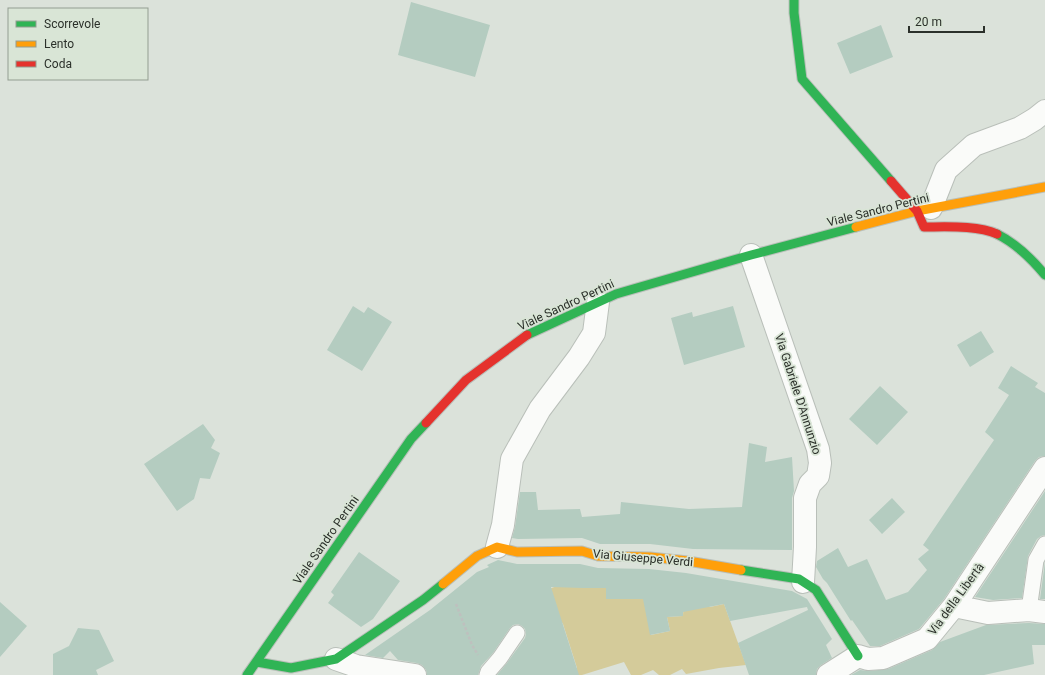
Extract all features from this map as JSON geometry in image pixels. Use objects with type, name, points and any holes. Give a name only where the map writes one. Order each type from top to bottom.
[{"type":"street","points":[[794,0],[794,13],[802,79],[924,209]]},
{"type":"street","points":[[1045,111],[1020,128],[974,145],[946,170],[924,209],[924,227],[959,227],[992,232],[1008,240],[1027,254],[1045,275]]},
{"type":"street","name":"Viale Sandro Pertini","points":[[247,675],[410,439],[466,380],[523,337],[616,294],[751,255],[924,209],[1045,187]]},
{"type":"street","name":"Via Gabriele D'Annunzio","points":[[751,255],[818,449],[820,464],[818,476],[810,484],[805,498],[803,582]]},
{"type":"street","points":[[257,662],[273,670],[336,659],[447,581],[478,556],[497,547],[503,525],[512,459],[540,409],[594,333],[598,302]]},
{"type":"street","name":"Via della Libertà","points":[[858,656],[883,658],[927,639],[954,606],[1045,468]]},
{"type":"street","name":"Via Giuseppe Verdi","points":[[497,547],[517,552],[582,551],[598,556],[650,557],[688,561],[799,579],[816,590],[858,656]]},
{"type":"street","points":[[954,606],[988,613],[1037,611]]},
{"type":"street","points":[[828,675],[858,656]]},
{"type":"street","points":[[336,659],[356,666],[415,675]]},
{"type":"lane","points":[[1037,611],[1036,560],[1045,544]]},
{"type":"lane","points":[[487,674],[517,633]]},
{"type":"path","points":[[447,581],[472,645],[487,674]]},
{"type":"shaded area","points":[[557,586],[606,588],[606,599],[645,599],[651,635],[670,631],[667,617],[683,616],[684,597],[710,607],[724,604],[746,665],[686,674],[682,669],[670,675],[659,675],[653,670],[641,675],[631,675],[624,662],[582,675],[551,675],[577,668],[563,624],[541,592]]},
{"type":"building","points":[[411,2],[490,25],[475,77],[398,55]]},
{"type":"building","points":[[881,25],[893,57],[850,74],[837,43]]},
{"type":"building","points":[[353,306],[364,313],[368,307],[392,322],[362,371],[327,350]]},
{"type":"building","points":[[733,306],[745,347],[684,365],[671,318],[692,312],[693,317]]},
{"type":"building","points":[[981,331],[994,352],[970,367],[957,345]]},
{"type":"building","points":[[1011,366],[1038,383],[1035,387],[1045,393],[1045,456],[1039,457],[1035,461],[944,599],[919,629],[880,646],[870,646],[823,579],[816,567],[817,561],[838,548],[848,567],[867,559],[886,600],[908,592],[927,570],[918,559],[929,550],[923,545],[994,440],[985,432],[1009,395],[998,388]]},
{"type":"building","points":[[880,386],[908,412],[877,445],[849,419]]},
{"type":"building","points":[[203,424],[215,440],[211,448],[220,453],[210,479],[200,478],[194,499],[177,511],[144,464]]},
{"type":"building","points":[[749,443],[767,447],[765,462],[792,457],[794,491],[792,498],[792,550],[693,549],[650,544],[600,544],[582,538],[512,538],[520,492],[536,492],[538,510],[580,509],[582,517],[620,514],[621,502],[689,509],[742,507]]},
{"type":"building","points":[[1045,491],[1045,535],[1037,539],[1028,556],[1022,598],[993,600],[975,597]]},
{"type":"building","points":[[892,498],[905,512],[882,534],[869,520]]},
{"type":"building","points":[[359,552],[400,581],[373,619],[361,627],[328,603],[334,595],[331,592]]},
{"type":"building","points":[[498,560],[517,564],[580,564],[598,568],[649,569],[686,573],[792,591],[807,599],[832,639],[826,645],[832,658],[817,669],[816,675],[749,675],[738,643],[808,610],[807,607],[730,621],[724,604],[683,612],[683,616],[667,617],[670,631],[650,635],[643,599],[606,599],[606,588],[551,587],[579,675],[497,675],[525,638],[525,629],[518,624],[513,625],[510,628],[493,653],[481,666],[478,675],[427,675],[426,670],[422,665],[398,660],[390,651],[383,658],[365,655],[430,610],[477,572],[489,567],[487,565]]},
{"type":"building","points":[[1045,562],[1045,599],[1040,599]]},
{"type":"building","points":[[0,602],[27,626],[0,657]]},
{"type":"building","points":[[1029,623],[1045,624],[1045,645],[1032,645],[1034,664],[984,675],[851,675],[860,670],[869,671],[888,669],[932,650],[940,642],[986,625]]},
{"type":"building","points":[[78,628],[99,630],[114,661],[96,670],[98,675],[53,675],[53,654],[69,646]]},
{"type":"traffic: fast","points":[[794,0],[794,13],[802,79],[891,181]]},
{"type":"traffic: fast","points":[[527,335],[616,294],[751,255],[856,227]]},
{"type":"traffic: fast","points":[[997,234],[1011,242],[1023,252],[1045,275]]},
{"type":"traffic: fast","points":[[247,675],[411,439],[426,423]]},
{"type":"traffic: fast","points":[[741,570],[799,579],[816,590],[858,656]]},
{"type":"traffic: fast","points":[[257,662],[291,668],[336,659],[423,600],[443,584]]},
{"type":"traffic: slow","points":[[856,227],[917,211],[1045,187]]},
{"type":"traffic: slow","points":[[443,584],[477,556],[497,547],[517,552],[582,551],[598,556],[650,557],[688,561],[741,570]]},
{"type":"traffic: jam","points":[[891,181],[917,211],[924,227],[971,228],[981,229],[997,234]]},
{"type":"traffic: jam","points":[[426,423],[466,380],[527,335]]}]
